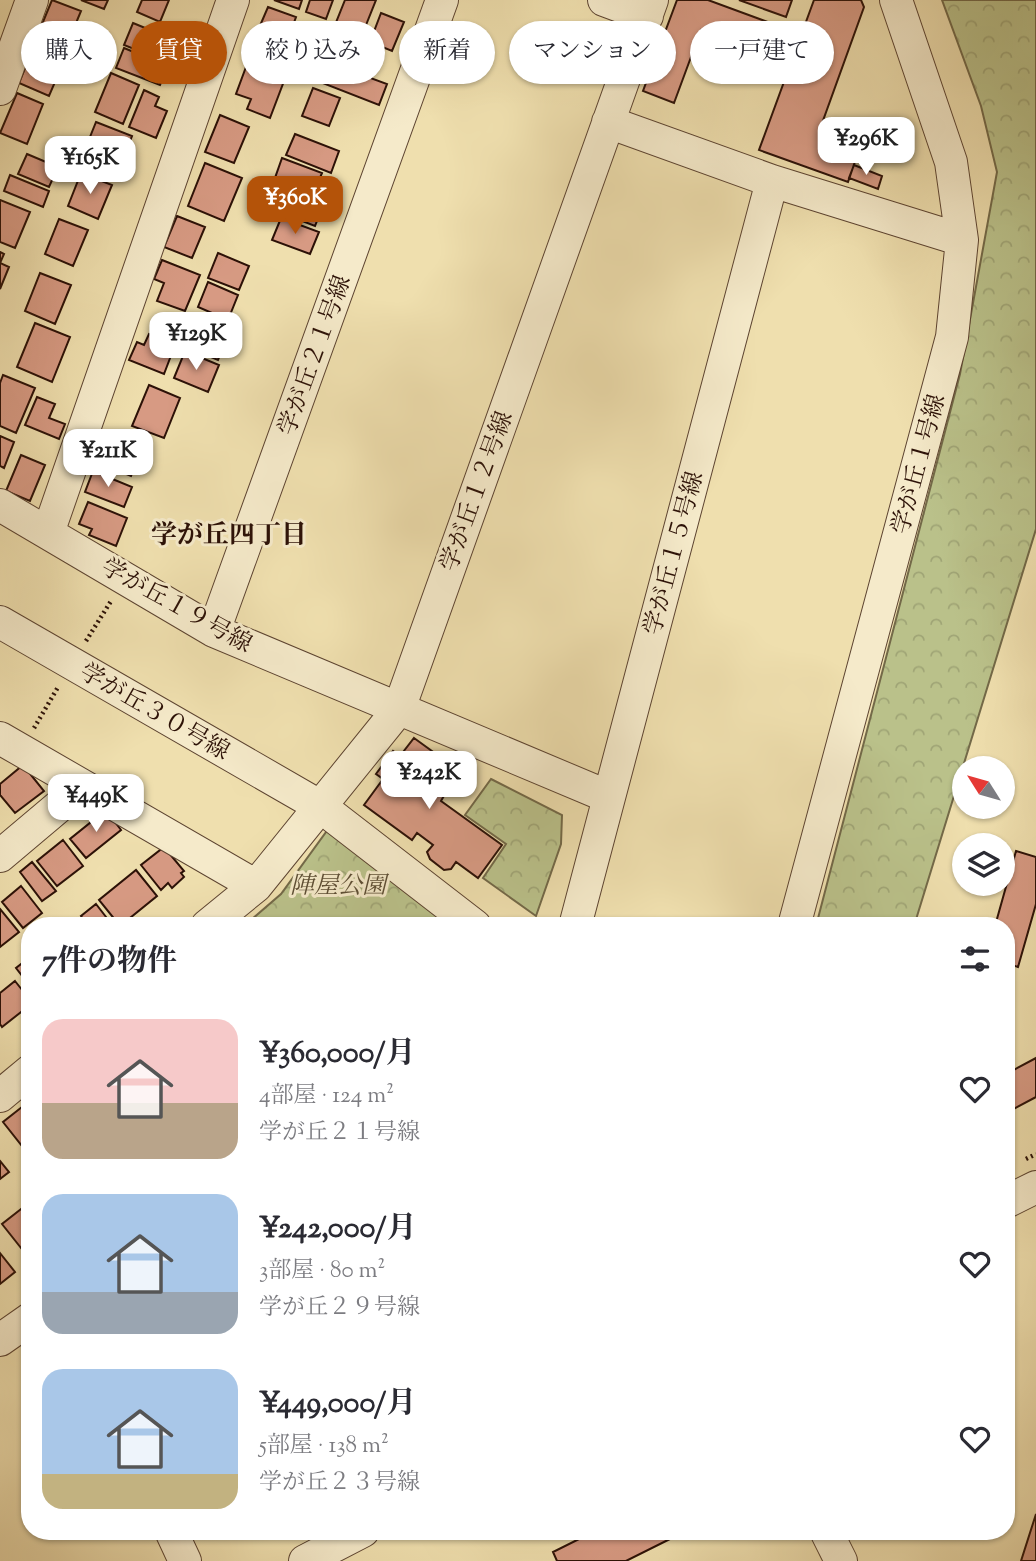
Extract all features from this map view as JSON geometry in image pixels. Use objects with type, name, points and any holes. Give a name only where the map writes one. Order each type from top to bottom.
[{"type":"street","points":[[0,89],[32,0]]},
{"type":"street","points":[[48,533],[233,0]]},
{"type":"street","name":"学が丘２１号線","points":[[214,631],[442,0]]},
{"type":"street","points":[[604,0],[650,8]]},
{"type":"street","name":"学が丘１号線","points":[[796,917],[952,337],[962,240],[951,162],[896,0]]},
{"type":"street","name":"学が丘１２号線","points":[[218,917],[256,886],[398,709],[650,8]]},
{"type":"street","points":[[608,122],[772,181],[962,240]]},
{"type":"street","name":"学が丘１５号線","points":[[577,917],[772,181]]},
{"type":"street","name":"学が丘１９号線","points":[[0,505],[214,631],[609,797]]},
{"type":"street","name":"学が丘３０号線","points":[[0,622],[322,808],[463,917]]},
{"type":"street","points":[[0,738],[256,886]]},
{"type":"street","points":[[0,856],[83,786]]},
{"type":"street","points":[[0,1096],[21,1079]]},
{"type":"street","points":[[1015,1198],[1036,1187]]},
{"type":"street","points":[[0,1340],[21,1325]]},
{"type":"street","points":[[175,1540],[185,1561]]},
{"type":"street","points":[[305,1561],[346,1540]]},
{"type":"street","points":[[830,1540],[841,1561]]},
{"type":"green space","points":[[942,0],[1036,0],[1036,529],[966,756],[952,756],[952,802],[917,917],[818,917],[960,374],[997,172],[981,106]]},
{"type":"green space","points":[[491,779],[562,815],[561,844],[536,916],[483,878],[506,844],[465,815]]},
{"type":"green space","name":"陣屋公園","points":[[329,828],[443,917],[254,917],[281,894]]},
{"type":"building","points":[[52,0],[81,11],[77,21],[43,21]]},
{"type":"building","points":[[81,0],[108,0],[104,9]]},
{"type":"building","points":[[142,0],[169,0],[160,21],[137,12]]},
{"type":"building","points":[[274,0],[302,0],[299,9]]},
{"type":"building","points":[[310,0],[333,0],[326,19],[306,12]]},
{"type":"building","points":[[345,0],[376,0],[368,21],[337,21]]},
{"type":"building","points":[[677,0],[708,0],[765,21],[690,21],[690,60],[674,103],[643,91],[646,84],[676,84],[676,21],[669,21]]},
{"type":"building","points":[[739,0],[792,0],[786,17]]},
{"type":"building","points":[[814,0],[861,0],[864,7],[820,129],[861,144],[848,182],[759,150],[783,84],[834,84],[834,21],[806,21]]},
{"type":"building","points":[[268,7],[296,17],[295,21],[262,21]]},
{"type":"building","points":[[381,13],[401,21],[399,21],[399,34],[392,51],[385,48],[385,21],[378,21]]},
{"type":"building","points":[[131,28],[131,48],[124,45]]},
{"type":"building","points":[[124,48],[131,51],[131,74],[117,68]]},
{"type":"building","points":[[117,76],[131,84],[139,85],[123,124],[95,112],[106,84],[117,84]]},
{"type":"building","points":[[241,80],[241,84],[283,84],[270,118],[247,109],[251,99],[236,94]]},
{"type":"building","points":[[21,84],[54,84],[49,96]]},
{"type":"building","points":[[325,84],[387,84],[379,105]]},
{"type":"building","points":[[313,88],[340,98],[329,126],[302,116]]},
{"type":"building","points":[[144,90],[159,97],[155,106],[167,111],[156,138],[129,127]]},
{"type":"building","points":[[17,93],[43,104],[27,144],[0,133]]},
{"type":"building","points":[[220,115],[249,127],[234,163],[205,152]]},
{"type":"building","points":[[96,122],[132,136],[116,176],[80,162]]},
{"type":"building","points":[[295,134],[339,151],[331,173],[286,155]]},
{"type":"building","points":[[27,154],[58,167],[49,187],[18,174]]},
{"type":"building","points":[[282,158],[322,173],[314,192],[275,178]]},
{"type":"building","points":[[205,163],[242,178],[224,221],[188,206]]},
{"type":"building","points":[[854,165],[882,176],[878,189],[849,178]]},
{"type":"building","points":[[81,173],[112,185],[98,219],[68,206]]},
{"type":"building","points":[[10,175],[49,191],[43,207],[4,191]]},
{"type":"building","points":[[288,189],[324,203],[315,226],[279,212]]},
{"type":"building","points":[[0,200],[30,212],[15,248],[0,242]]},
{"type":"building","points":[[177,216],[205,227],[192,258],[164,247]]},
{"type":"building","points":[[281,218],[319,232],[310,254],[272,240]]},
{"type":"building","points":[[59,219],[88,230],[73,266],[45,254]]},
{"type":"building","points":[[218,253],[249,266],[239,290],[208,278]]},
{"type":"building","points":[[162,260],[200,275],[185,311],[157,301],[164,283],[154,279]]},
{"type":"building","points":[[0,263],[9,267],[0,289]]},
{"type":"building","points":[[40,273],[71,285],[55,324],[25,311]]},
{"type":"building","points":[[208,282],[238,295],[228,320],[198,307]]},
{"type":"building","points":[[202,318],[230,329],[218,360],[189,348]]},
{"type":"building","points":[[35,323],[70,337],[52,382],[17,367]]},
{"type":"building","points":[[149,334],[175,345],[164,374],[129,360],[137,342],[144,345]]},
{"type":"building","points":[[185,351],[219,365],[208,392],[174,378]]},
{"type":"building","points":[[3,375],[35,388],[16,433],[0,426],[0,383]]},
{"type":"building","points":[[149,385],[180,398],[164,438],[132,426]]},
{"type":"building","points":[[37,397],[55,404],[49,418],[65,424],[59,439],[25,425]]},
{"type":"building","points":[[103,435],[141,451],[131,476],[92,460]]},
{"type":"building","points":[[0,436],[14,442],[4,468],[0,466]]},
{"type":"building","points":[[21,455],[45,465],[30,501],[6,491]]},
{"type":"building","points":[[93,471],[132,487],[124,507],[85,492]]},
{"type":"building","points":[[88,502],[127,518],[116,546],[89,535],[92,529],[79,524]]},
{"type":"building","points":[[414,738],[447,762],[431,784],[445,794],[441,801],[502,845],[478,878],[456,862],[451,869],[444,870],[430,859],[427,852],[433,845],[417,833],[412,840],[364,805],[383,779],[376,774],[393,751],[400,756]]},
{"type":"building","points":[[23,765],[44,791],[15,813],[0,795],[0,784]]},
{"type":"building","points":[[106,810],[121,830],[86,858],[70,839]]},
{"type":"building","points":[[63,840],[83,866],[57,886],[37,861]]},
{"type":"building","points":[[164,847],[184,871],[181,873],[184,877],[172,888],[168,883],[161,890],[141,865]]},
{"type":"building","points":[[1016,851],[1036,857],[1036,904],[1018,967],[1015,966],[1015,917],[998,917],[1003,896],[1015,896]]},
{"type":"building","points":[[32,862],[56,891],[42,901],[20,872]]},
{"type":"building","points":[[136,870],[157,896],[131,917],[113,917],[99,900]]},
{"type":"building","points":[[21,886],[42,913],[37,917],[21,917],[21,926],[2,902]]},
{"type":"building","points":[[96,904],[106,917],[82,917]]},
{"type":"building","points":[[0,909],[19,932],[0,947]]},
{"type":"building","points":[[15,981],[21,989],[21,1012],[2,1027],[0,1024],[0,993]]},
{"type":"building","points":[[1036,1058],[1036,1097],[1015,1108],[1015,1069]]},
{"type":"building","points":[[21,1108],[21,1145],[3,1122]]},
{"type":"building","points":[[0,1161],[9,1172],[0,1179]]},
{"type":"building","points":[[21,1209],[21,1248],[2,1224]]},
{"type":"building","points":[[0,1253],[15,1272],[0,1284]]},
{"type":"building","points":[[1036,1514],[1036,1561],[1021,1561]]},
{"type":"building","points":[[577,1540],[668,1540],[626,1561],[557,1561],[553,1552]]},
{"type":"district","name":"学が丘四丁目","points":[[229,534]]}]
